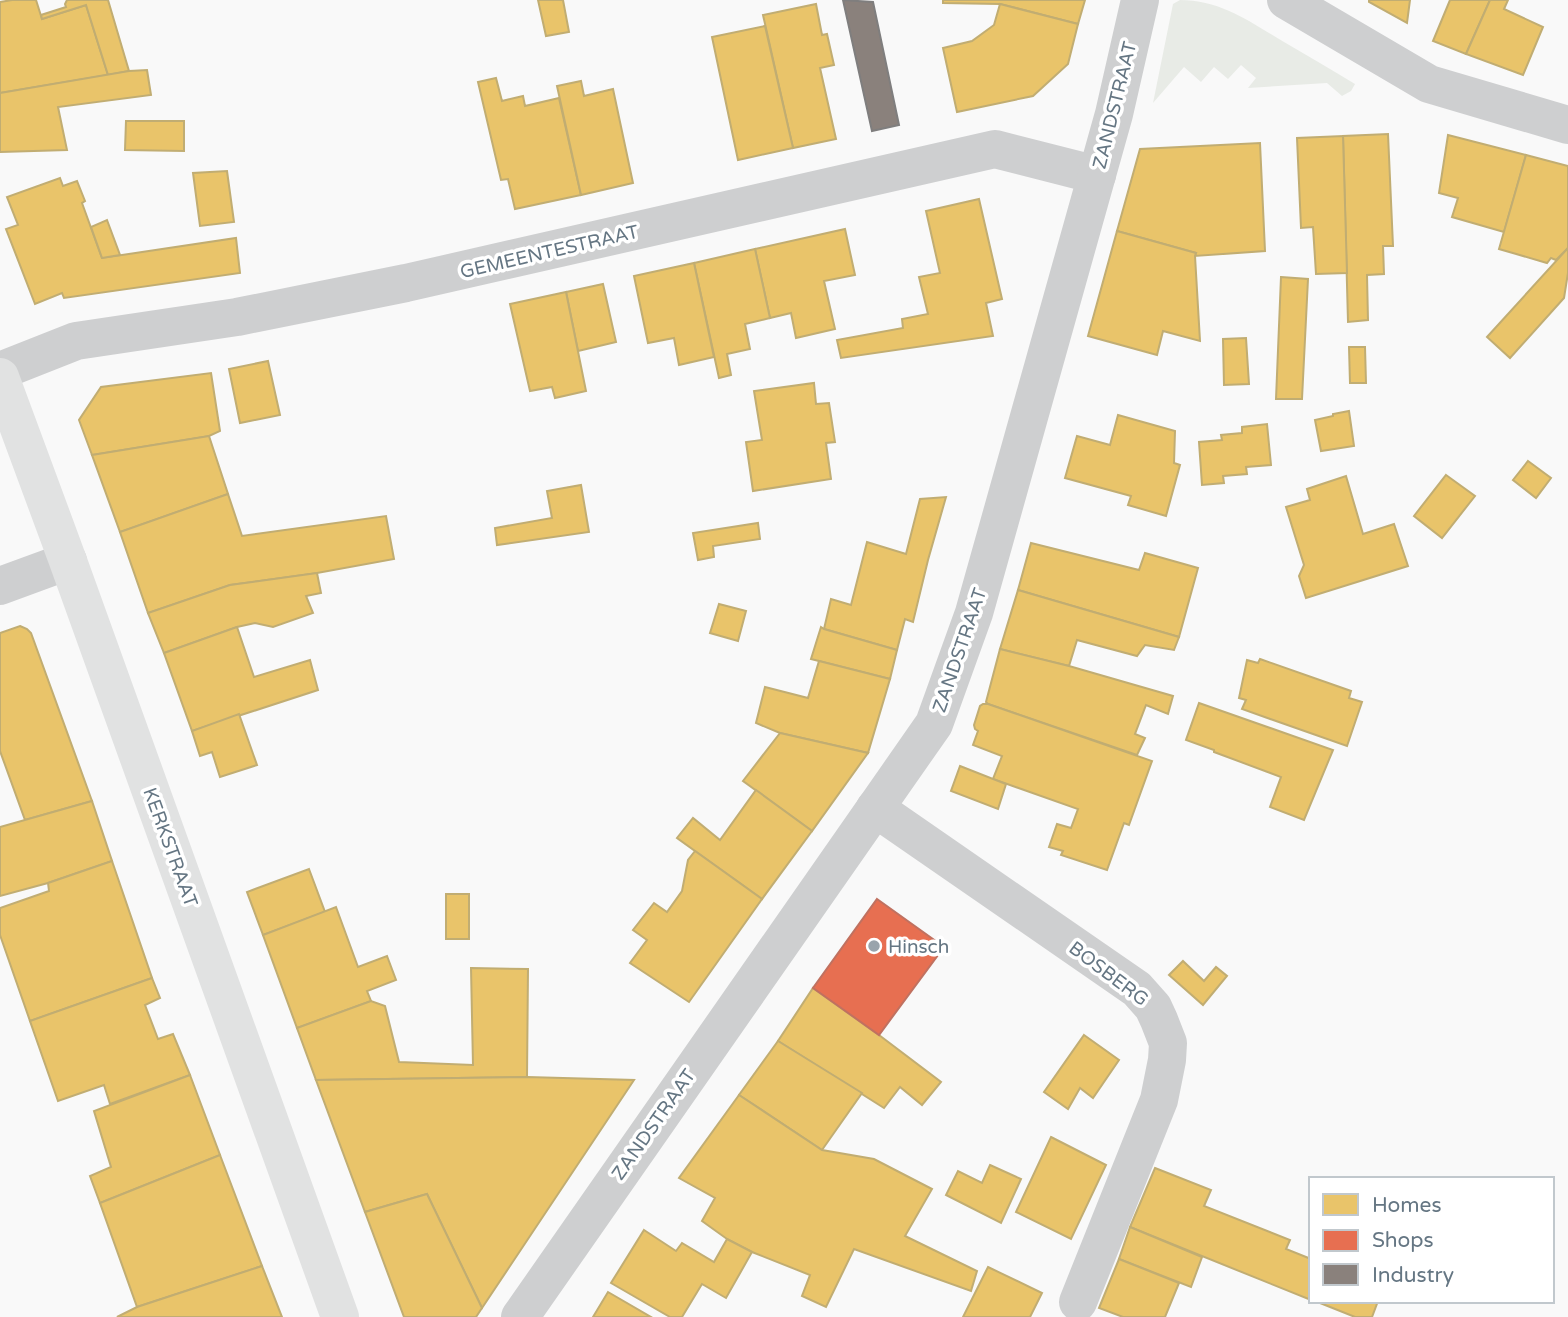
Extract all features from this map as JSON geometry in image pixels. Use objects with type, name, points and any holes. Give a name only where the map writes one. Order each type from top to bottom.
[{"type":"main road","name":"KERKSTRAAT","points":[[0,377],[340,1317]]},
{"type":"street","name":"ZANDSTRAAT","points":[[520,1317],[934,724],[974,613],[1114,114],[1140,0]]},
{"type":"street","points":[[1286,0],[1429,84],[1568,125]]},
{"type":"street","name":"GEMEENTESTRAAT","points":[[0,371],[76,341],[237,317],[406,284],[995,149],[1097,176]]},
{"type":"street","points":[[0,586],[68,561]]},
{"type":"street","name":"BOSBERG","points":[[875,808],[1137,989],[1153,1007],[1159,1020],[1168,1043],[1159,1100],[1078,1302]]},
{"type":"shaded area","points":[[1180,0],[1209,4],[1235,14],[1355,84],[1351,91],[1342,96],[1327,83],[1248,88],[1256,78],[1241,65],[1228,79],[1214,67],[1201,82],[1184,67],[1153,103],[1173,4]]},
{"type":"building: Homes","points":[[36,0],[42,19],[86,5],[108,75],[0,93],[0,2]]},
{"type":"building: Homes","points":[[67,0],[108,0],[129,71],[108,75],[86,5],[42,19],[41,15],[66,7]]},
{"type":"building: Homes","points":[[538,0],[563,0],[569,32],[546,36]]},
{"type":"building: Homes","points":[[943,0],[1085,0],[1078,24],[1000,4],[943,3]]},
{"type":"building: Homes","points":[[1410,0],[1407,23],[1369,2]]},
{"type":"building: Homes","points":[[1450,0],[1490,0],[1466,54],[1433,41]]},
{"type":"building: Homes","points":[[1490,0],[1508,0],[1504,9],[1543,27],[1523,75],[1466,54]]},
{"type":"building: Homes","points":[[816,4],[822,35],[827,34],[834,65],[820,68],[836,139],[793,148],[763,15]]},
{"type":"building: Homes","points":[[1000,4],[1078,24],[1068,64],[1033,96],[957,112],[943,48],[972,41],[994,25]]},
{"type":"building: Homes","points":[[765,26],[793,148],[738,160],[712,37]]},
{"type":"building: Homes","points":[[147,70],[151,95],[58,107],[67,150],[0,152],[0,93]]},
{"type":"building: Homes","points":[[496,78],[502,101],[523,96],[525,106],[559,98],[581,195],[515,209],[508,179],[501,180],[478,82]]},
{"type":"building: Homes","points":[[581,81],[584,96],[613,89],[633,183],[581,195],[557,86]]},
{"type":"building: Homes","points":[[126,121],[184,121],[184,151],[125,150]]},
{"type":"building: Homes","points":[[1388,134],[1393,246],[1383,246],[1384,274],[1367,275],[1368,320],[1348,322],[1343,136]]},
{"type":"building: Homes","points":[[1448,135],[1526,155],[1504,232],[1452,217],[1458,198],[1439,193]]},
{"type":"building: Homes","points":[[1343,136],[1347,273],[1316,274],[1313,227],[1301,228],[1297,138]]},
{"type":"building: Homes","points":[[1260,143],[1265,251],[1195,256],[1196,253],[1117,231],[1140,149]]},
{"type":"building: Homes","points":[[1526,155],[1568,166],[1568,248],[1556,260],[1551,258],[1547,263],[1499,249]]},
{"type":"building: Homes","points":[[227,171],[234,222],[200,226],[193,173]]},
{"type":"building: Homes","points":[[60,178],[63,186],[77,181],[102,258],[236,238],[240,273],[64,298],[62,293],[35,304],[6,229],[18,225],[7,197]]},
{"type":"building: Homes","points":[[979,199],[1002,299],[986,303],[993,336],[841,358],[837,340],[903,328],[902,319],[928,314],[919,277],[940,273],[926,211]]},
{"type":"building: Homes","points":[[107,220],[120,255],[102,258],[91,227]]},
{"type":"building: Homes","points":[[845,229],[855,275],[824,281],[835,329],[796,338],[791,313],[770,318],[755,249]]},
{"type":"building: Homes","points":[[1117,231],[1196,253],[1200,341],[1163,331],[1157,355],[1088,336]]},
{"type":"building: Homes","points":[[1568,248],[1564,298],[1510,358],[1487,337]]},
{"type":"building: Homes","points":[[755,249],[770,318],[745,324],[750,349],[727,354],[731,375],[719,378],[694,263]]},
{"type":"building: Homes","points":[[694,263],[714,357],[679,365],[674,338],[648,343],[634,276]]},
{"type":"building: Homes","points":[[1281,277],[1308,279],[1302,399],[1276,399]]},
{"type":"building: Homes","points":[[603,284],[616,342],[578,351],[566,292]]},
{"type":"building: Homes","points":[[566,292],[586,391],[555,398],[552,387],[530,391],[510,304]]},
{"type":"building: Homes","points":[[1246,338],[1249,384],[1224,385],[1223,339]]},
{"type":"building: Homes","points":[[1349,347],[1365,347],[1366,383],[1350,383]]},
{"type":"building: Homes","points":[[268,361],[280,415],[240,423],[229,369]]},
{"type":"building: Homes","points":[[211,373],[220,431],[209,436],[92,455],[79,420],[101,387]]},
{"type":"building: Homes","points":[[814,383],[816,404],[829,403],[835,442],[826,443],[831,479],[753,491],[746,442],[762,440],[754,391]]},
{"type":"building: Homes","points":[[1349,411],[1354,446],[1321,451],[1315,420]]},
{"type":"building: Homes","points":[[1118,415],[1175,431],[1174,463],[1180,465],[1166,516],[1128,505],[1131,496],[1065,478],[1077,436],[1110,445]]},
{"type":"building: Homes","points":[[1267,424],[1271,465],[1246,467],[1247,474],[1223,476],[1224,483],[1202,485],[1199,442],[1222,440],[1221,435],[1242,433],[1242,427]]},
{"type":"building: Homes","points":[[209,436],[228,494],[120,532],[92,455]]},
{"type":"building: Homes","points":[[1528,461],[1551,478],[1536,498],[1513,480]]},
{"type":"building: Homes","points":[[1446,475],[1475,496],[1442,538],[1414,516]]},
{"type":"building: Homes","points":[[1346,476],[1363,534],[1394,524],[1408,566],[1306,598],[1299,576],[1304,565],[1286,507],[1310,500],[1307,489]]},
{"type":"building: Homes","points":[[581,485],[589,532],[497,545],[495,528],[552,518],[547,491]]},
{"type":"building: Homes","points":[[228,494],[242,536],[386,516],[394,559],[230,585],[148,613],[120,532]]},
{"type":"building: Homes","points":[[946,497],[913,622],[905,619],[897,650],[824,629],[831,599],[851,605],[867,542],[906,554],[920,499]]},
{"type":"building: Homes","points":[[758,523],[760,539],[713,546],[714,557],[698,560],[693,533]]},
{"type":"building: Homes","points":[[1031,543],[1139,570],[1145,553],[1198,568],[1179,637],[1018,590]]},
{"type":"building: Homes","points":[[317,573],[321,593],[306,596],[313,613],[273,627],[255,623],[237,627],[164,653],[148,613],[230,585]]},
{"type":"building: Homes","points":[[1018,590],[1179,637],[1174,650],[1145,645],[1137,656],[1077,640],[1069,666],[1000,649]]},
{"type":"building: Homes","points":[[719,604],[746,611],[738,641],[710,633]]},
{"type":"building: Homes","points":[[20,626],[31,633],[92,801],[25,820],[0,751],[0,633]]},
{"type":"building: Homes","points":[[237,627],[254,677],[310,660],[318,690],[192,731],[164,653]]},
{"type":"building: Homes","points":[[821,627],[897,650],[890,679],[811,659]]},
{"type":"building: Homes","points":[[1000,649],[1173,696],[1168,714],[1146,705],[1135,734],[1145,738],[1137,755],[988,704],[986,702]]},
{"type":"building: Homes","points":[[1260,659],[1351,691],[1349,698],[1362,702],[1347,746],[1242,709],[1246,700],[1239,698],[1247,660],[1258,663]]},
{"type":"building: Homes","points":[[819,661],[890,679],[868,753],[780,733],[756,723],[765,687],[808,698]]},
{"type":"building: Homes","points":[[1199,703],[1333,750],[1304,820],[1270,807],[1281,777],[1186,740]]},
{"type":"building: Homes","points":[[983,704],[1152,761],[1129,825],[1124,823],[1107,870],[1061,855],[1063,851],[1049,847],[1057,824],[1071,828],[1078,809],[993,779],[1002,756],[973,745],[978,731],[974,725]]},
{"type":"building: Homes","points":[[239,714],[257,765],[220,777],[212,752],[200,756],[192,731]]},
{"type":"building: Homes","points":[[780,733],[868,753],[812,831],[743,781]]},
{"type":"building: Homes","points":[[960,766],[1006,784],[998,809],[951,791]]},
{"type":"building: Homes","points":[[756,790],[812,831],[762,899],[677,838],[693,818],[720,840]]},
{"type":"building: Homes","points":[[92,801],[112,861],[0,896],[0,827]]},
{"type":"building: Homes","points":[[695,851],[762,899],[689,1002],[630,963],[647,940],[633,930],[654,903],[667,912],[682,891],[688,860]]},
{"type":"building: Homes","points":[[112,861],[152,978],[30,1021],[0,935],[0,908],[49,891],[48,883]]},
{"type":"building: Homes","points":[[309,869],[325,912],[263,935],[247,892]]},
{"type":"building: Homes","points":[[446,894],[469,894],[469,939],[446,939]]},
{"type":"building: Homes","points":[[336,907],[358,967],[387,956],[396,980],[367,991],[371,1001],[297,1028],[263,935]]},
{"type":"building: Homes","points":[[1183,961],[1204,981],[1216,967],[1227,976],[1203,1005],[1169,975]]},
{"type":"building: Homes","points":[[471,968],[528,969],[527,1077],[316,1080],[297,1028],[371,1001],[385,1006],[399,1062],[473,1065]]},
{"type":"building: Homes","points":[[152,978],[160,998],[145,1005],[158,1039],[173,1034],[190,1075],[110,1104],[104,1085],[58,1101],[30,1021]]},
{"type":"building: Homes","points":[[813,988],[941,1082],[922,1105],[900,1087],[884,1108],[778,1041]]},
{"type":"building: Homes","points":[[1084,1035],[1119,1060],[1093,1098],[1080,1088],[1068,1109],[1044,1092]]},
{"type":"building: Homes","points":[[778,1041],[862,1093],[822,1150],[739,1095]]},
{"type":"building: Homes","points":[[190,1075],[220,1155],[100,1203],[90,1176],[111,1167],[94,1111]]},
{"type":"building: Homes","points":[[527,1077],[634,1080],[482,1308],[427,1194],[365,1212],[316,1080]]},
{"type":"building: Homes","points":[[739,1095],[822,1150],[874,1159],[932,1189],[905,1236],[977,1271],[971,1291],[854,1249],[826,1307],[802,1296],[810,1275],[752,1252],[727,1239],[702,1221],[715,1198],[679,1178]]},
{"type":"building: Homes","points":[[1051,1137],[1106,1165],[1071,1239],[1016,1212]]},
{"type":"building: Homes","points":[[220,1155],[262,1266],[137,1307],[100,1203]]},
{"type":"building: Homes","points":[[990,1165],[1021,1179],[1001,1223],[946,1195],[958,1171],[982,1183]]},
{"type":"building: Homes","points":[[1155,1168],[1211,1190],[1204,1206],[1290,1240],[1286,1249],[1309,1258],[1309,1299],[1130,1227]]},
{"type":"building: Homes","points":[[427,1194],[482,1308],[476,1317],[404,1317],[365,1212]]},
{"type":"building: Homes","points":[[1130,1227],[1202,1257],[1191,1287],[1119,1259]]},
{"type":"building: Homes","points":[[644,1230],[676,1251],[682,1243],[714,1262],[727,1239],[752,1252],[726,1298],[702,1284],[682,1317],[670,1317],[611,1283]]},
{"type":"building: Homes","points":[[1119,1259],[1179,1283],[1165,1317],[1123,1317],[1099,1308]]},
{"type":"building: Homes","points":[[262,1266],[282,1317],[117,1317],[137,1307]]},
{"type":"building: Homes","points":[[988,1267],[1042,1293],[1030,1317],[963,1317]]},
{"type":"building: Homes","points":[[608,1292],[651,1317],[593,1317]]},
{"type":"building: Homes","points":[[1320,1303],[1377,1303],[1372,1317],[1355,1317]]},
{"type":"building: Shops","points":[[877,899],[944,947],[879,1035],[813,988]]},
{"type":"building: Industry","points":[[843,0],[873,2],[899,125],[872,131]]},
{"type":"place","name":"Hinsch","points":[[874,946]]}]
